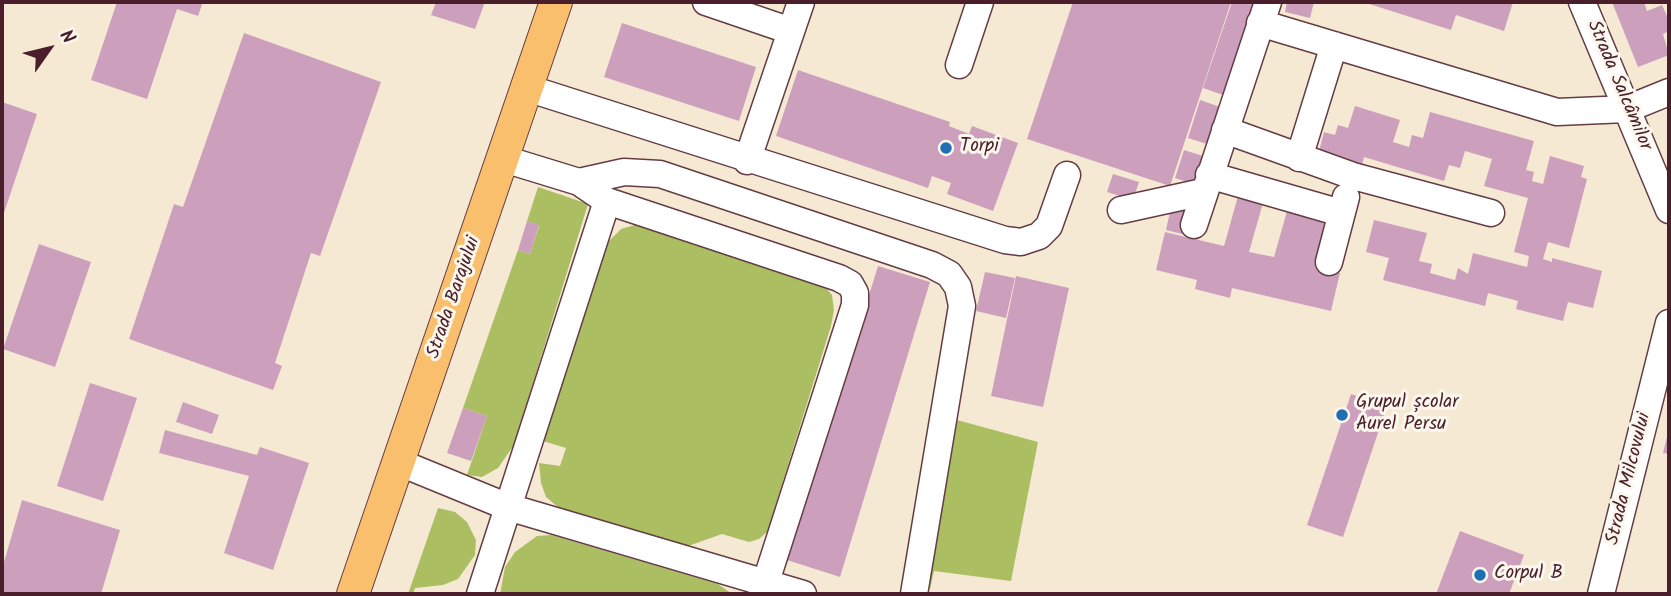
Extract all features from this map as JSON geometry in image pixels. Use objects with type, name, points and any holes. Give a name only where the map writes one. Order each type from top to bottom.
[{"type":"main road","name":"Strada Barajului","points":[[353,594],[556,2]]},
{"type":"street","points":[[706,2],[791,31]]},
{"type":"street","points":[[747,160],[801,2]]},
{"type":"street","points":[[959,65],[980,2]]},
{"type":"street","name":"Strada Salcâmilor","points":[[1582,2],[1669,210]]},
{"type":"street","points":[[1194,225],[1264,12],[1334,45],[1557,112],[1628,109],[1669,92]]},
{"type":"street","points":[[1298,158],[1334,45]]},
{"type":"street","points":[[527,88],[1005,240],[1021,242],[1038,236],[1049,226],[1068,175]]},
{"type":"street","points":[[1225,130],[1353,176],[1491,214]]},
{"type":"street","points":[[504,159],[579,182],[607,201],[839,278],[850,284],[855,293],[855,305],[763,589]]},
{"type":"street","points":[[579,182],[624,172],[660,174],[932,265],[949,274],[958,287],[962,306],[914,594]]},
{"type":"street","points":[[1329,262],[1353,176]]},
{"type":"street","points":[[1121,210],[1206,183],[1341,213]]},
{"type":"street","points":[[480,594],[607,201]]},
{"type":"street","name":"Strada Milcovului","points":[[1601,594],[1669,323]]},
{"type":"street","points":[[398,462],[508,507],[763,589],[803,594]]},
{"type":"green space","points":[[538,187],[588,204],[514,445],[498,468],[482,477],[467,475],[487,416],[463,408],[518,250],[530,254],[539,226],[527,221]]},
{"type":"green space","points":[[645,222],[822,283],[832,295],[834,310],[831,326],[768,531],[759,539],[749,542],[722,534],[688,546],[559,508],[546,497],[539,463],[560,466],[566,448],[543,441],[605,245],[621,229]]},
{"type":"green space","points":[[957,420],[1038,442],[1011,581],[934,571],[930,589],[925,586],[925,568]]},
{"type":"green space","points":[[438,508],[455,512],[467,522],[476,540],[475,555],[458,579],[443,585],[415,588],[413,594],[408,594]]},
{"type":"green space","points":[[551,535],[718,584],[732,594],[500,594],[505,567],[515,552],[537,536]]},
{"type":"building","points":[[117,2],[203,2],[198,16],[177,9],[147,99],[91,80]]},
{"type":"building","points":[[436,2],[485,2],[475,29],[431,15]]},
{"type":"building","points":[[1073,2],[1231,2],[1170,186],[1027,139]]},
{"type":"building","points":[[1232,2],[1257,2],[1226,96],[1203,88]]},
{"type":"building","points":[[1287,2],[1314,2],[1310,18],[1285,12]]},
{"type":"building","points":[[1363,2],[1513,2],[1504,31],[1456,15],[1451,30]]},
{"type":"building","points":[[1612,2],[1644,2],[1647,11],[1662,5],[1667,16],[1669,15],[1669,31],[1663,34],[1669,55],[1638,67]]},
{"type":"building","points":[[622,23],[756,67],[739,121],[604,77]]},
{"type":"building","points":[[244,33],[381,82],[320,256],[311,253],[275,363],[282,366],[273,390],[129,339],[174,204],[183,207]]},
{"type":"building","points":[[798,70],[950,122],[949,126],[969,134],[972,126],[1018,143],[993,211],[947,194],[951,183],[932,176],[928,188],[776,136]]},
{"type":"building","points":[[1200,100],[1223,108],[1210,145],[1188,138]]},
{"type":"building","points":[[2,102],[37,114],[2,219]]},
{"type":"building","points":[[1355,106],[1400,120],[1393,142],[1409,147],[1412,135],[1423,138],[1430,112],[1534,141],[1526,170],[1534,172],[1532,181],[1543,184],[1550,156],[1584,166],[1581,177],[1587,179],[1569,248],[1548,242],[1543,259],[1552,262],[1552,258],[1602,271],[1593,308],[1568,302],[1563,321],[1516,309],[1518,301],[1488,293],[1485,306],[1383,280],[1389,258],[1366,252],[1374,220],[1427,233],[1419,261],[1432,264],[1430,273],[1455,280],[1458,268],[1468,274],[1473,253],[1527,267],[1529,256],[1514,252],[1528,198],[1484,186],[1492,159],[1465,151],[1460,168],[1449,165],[1444,181],[1364,157],[1361,169],[1318,155],[1324,132],[1335,135],[1338,125],[1348,128]]},
{"type":"building","points":[[1184,150],[1206,157],[1197,185],[1175,178]]},
{"type":"building","points":[[1113,174],[1139,182],[1133,200],[1107,192]]},
{"type":"building","points":[[1240,189],[1265,196],[1249,252],[1274,257],[1289,204],[1332,217],[1318,268],[1340,273],[1331,311],[1232,288],[1230,298],[1195,289],[1197,280],[1156,270],[1165,232],[1224,246]]},
{"type":"building","points":[[1171,207],[1187,211],[1182,234],[1166,230]]},
{"type":"building","points":[[527,221],[539,225],[530,254],[518,250]]},
{"type":"building","points":[[39,244],[91,262],[55,367],[3,349]]},
{"type":"building","points":[[878,266],[930,282],[840,577],[787,560]]},
{"type":"building","points":[[985,272],[1015,278],[1006,318],[976,311]]},
{"type":"building","points":[[1016,276],[1069,288],[1043,407],[991,396]]},
{"type":"building","points":[[90,383],[137,398],[103,501],[57,486]]},
{"type":"building","points":[[1351,394],[1387,406],[1343,537],[1307,525]]},
{"type":"building","points":[[183,402],[219,415],[212,434],[176,422]]},
{"type":"building","points":[[463,408],[487,416],[471,461],[447,453]]},
{"type":"building","points":[[165,430],[257,455],[260,447],[309,463],[273,570],[224,553],[249,476],[159,453]]},
{"type":"building","points":[[1669,433],[1669,454],[1663,453]]},
{"type":"building","points":[[22,500],[120,530],[101,594],[2,594],[2,569]]},
{"type":"building","name":"Corpul B","points":[[1460,531],[1524,555],[1509,594],[1436,594]]},
{"type":"place","name":"Torpi","points":[[946,148]]},
{"type":"place","name":"Grupul școlar Aurel Persu","points":[[1342,415]]},
{"type":"place","name":"Corpul B","points":[[1480,575]]}]
